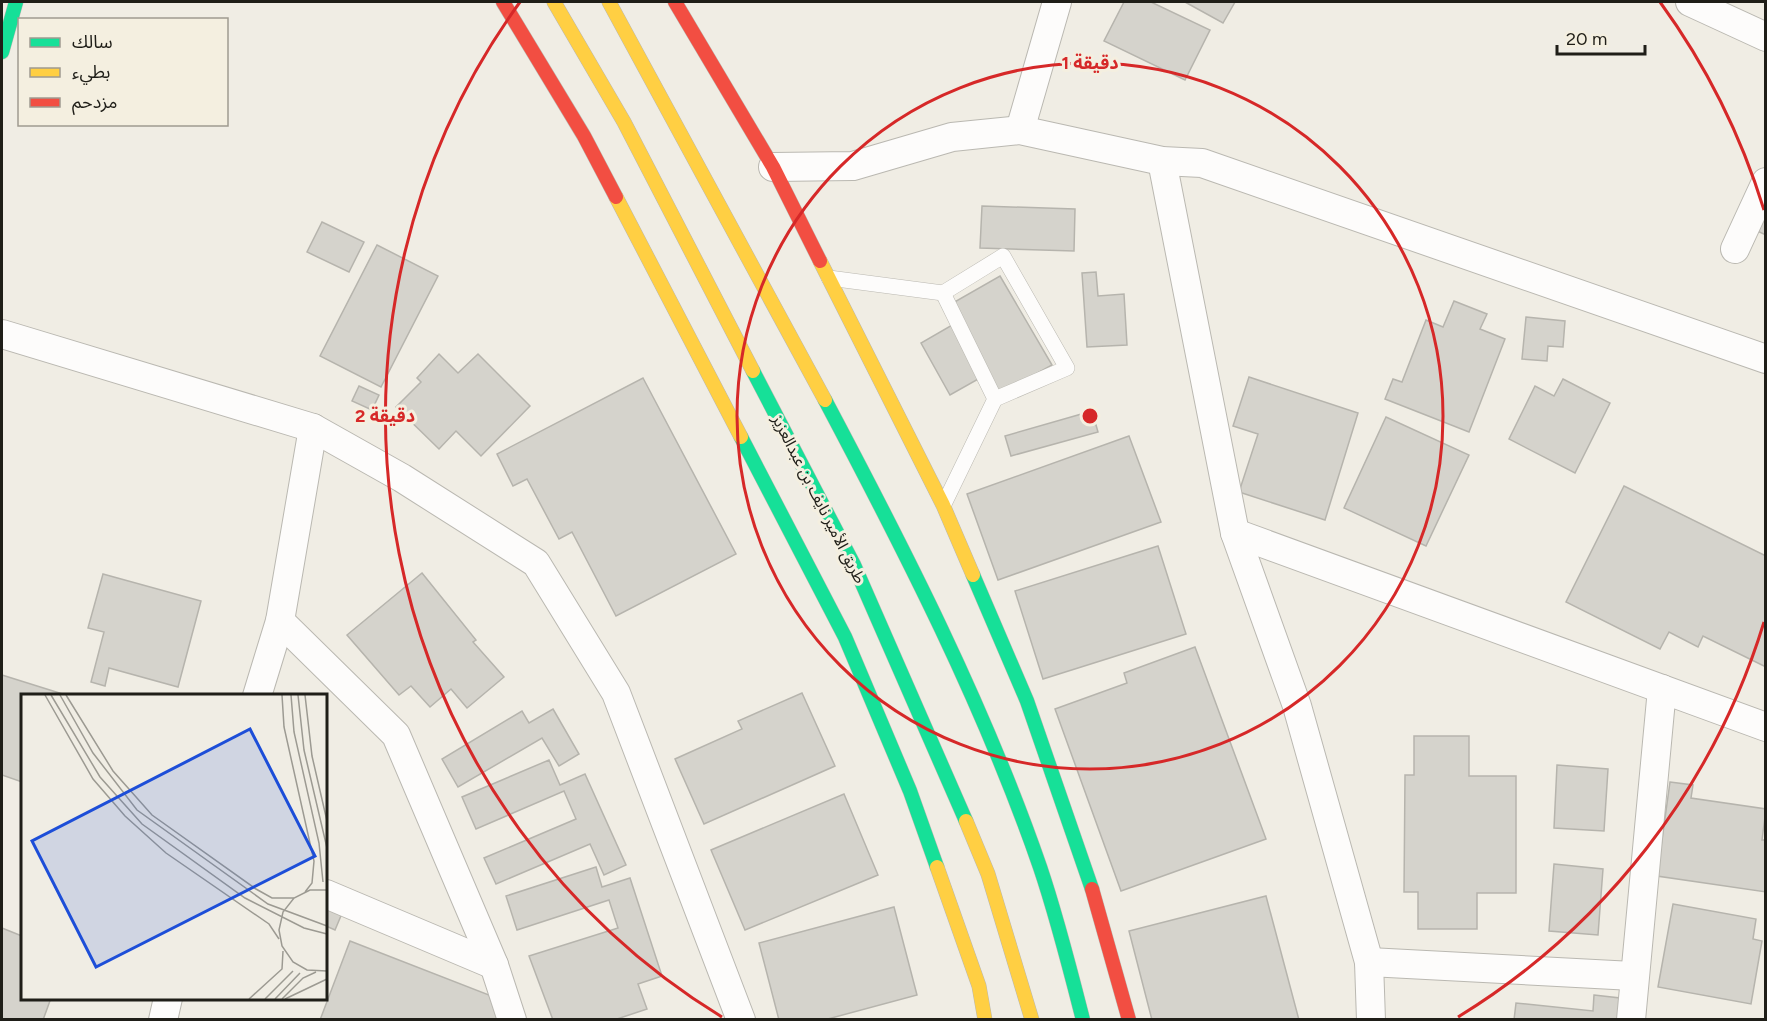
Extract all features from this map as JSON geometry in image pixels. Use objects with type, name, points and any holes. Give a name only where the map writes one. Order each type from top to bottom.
[{"type":"main road","points":[[2,52],[16,2]]},
{"type":"main road","points":[[503,2],[584,136],[844,637],[910,791],[979,986],[985,1020]]},
{"type":"main road","name":"طريق الأمير نايف بن عبدالعزيز","points":[[554,2],[624,122],[854,566],[946,772],[988,874],[1032,1020]]},
{"type":"main road","points":[[609,2],[746,248],[902,546],[1006,772],[1048,888],[1083,1020]]},
{"type":"main road","points":[[675,2],[773,167],[826,277],[943,505],[1034,722],[1088,871],[1129,1020]]},
{"type":"street","points":[[1020,130],[1057,2]]},
{"type":"street","points":[[1690,2],[1766,37]]},
{"type":"street","points":[[773,167],[853,166],[952,137],[1020,130],[1162,161],[1202,163],[1766,359]]},
{"type":"street","points":[[1162,161],[1235,532],[1297,706],[1369,962],[1371,1020]]},
{"type":"street","points":[[1735,249],[1766,182]]},
{"type":"street","points":[[2,334],[313,428],[402,478],[536,563],[616,693],[741,1020]]},
{"type":"street","points":[[258,694],[280,621],[313,428]]},
{"type":"street","points":[[1235,532],[1766,727]]},
{"type":"street","points":[[280,621],[396,735],[494,965],[512,1020]]},
{"type":"street","points":[[1631,1020],[1662,689]]},
{"type":"street","points":[[327,894],[494,965]]},
{"type":"street","points":[[1369,962],[1634,976]]},
{"type":"street","points":[[163,1020],[168,1000]]},
{"type":"lane","points":[[826,277],[943,293],[1003,256],[1067,368],[995,399],[943,505]]},
{"type":"lane","points":[[943,293],[995,399]]},
{"type":"building","points":[[1124,2],[1151,2],[1210,30],[1185,80],[1104,41]]},
{"type":"building","points":[[1185,2],[1235,2],[1223,23]]},
{"type":"building","points":[[982,206],[1075,209],[1074,251],[980,248]]},
{"type":"building","points":[[1766,209],[1766,235],[1755,230]]},
{"type":"building","points":[[322,222],[364,242],[349,272],[307,252]]},
{"type":"building","points":[[377,245],[438,276],[381,387],[320,356]]},
{"type":"building","points":[[1096,272],[1098,296],[1124,294],[1127,345],[1087,347],[1082,273]]},
{"type":"building","points":[[1000,276],[1052,365],[1000,394],[987,374],[950,395],[921,343],[961,320],[951,304]]},
{"type":"building","points":[[1454,301],[1487,314],[1480,329],[1505,339],[1469,432],[1385,399],[1393,379],[1402,382],[1426,320],[1443,327]]},
{"type":"building","points":[[1526,317],[1565,321],[1563,347],[1548,346],[1547,361],[1522,359]]},
{"type":"building","points":[[439,354],[458,373],[478,354],[530,406],[481,456],[456,431],[439,449],[396,407],[421,382],[417,378]]},
{"type":"building","points":[[1249,377],[1358,413],[1325,520],[1239,492],[1258,434],[1233,426]]},
{"type":"building","points":[[643,378],[736,554],[616,616],[572,532],[559,539],[527,479],[513,486],[497,454]]},
{"type":"building","points":[[1563,379],[1610,403],[1575,473],[1509,439],[1535,386],[1554,396]]},
{"type":"building","points":[[359,386],[379,395],[372,410],[352,401]]},
{"type":"building","points":[[1092,411],[1098,432],[1011,456],[1005,436]]},
{"type":"building","points":[[1386,417],[1469,455],[1426,546],[1344,508]]},
{"type":"building","points":[[1129,436],[1161,522],[998,580],[967,494]]},
{"type":"building","points":[[1624,486],[1766,556],[1766,667],[1703,636],[1698,647],[1669,632],[1660,649],[1566,602]]},
{"type":"building","points":[[1158,546],[1186,634],[1043,679],[1015,591]]},
{"type":"building","points":[[422,573],[476,640],[473,642],[504,677],[467,708],[451,689],[430,707],[411,686],[399,695],[347,635]]},
{"type":"building","points":[[103,574],[201,601],[178,687],[109,668],[105,686],[91,682],[104,632],[88,628]]},
{"type":"building","points":[[1195,647],[1266,839],[1121,891],[1055,709],[1127,683],[1124,673]]},
{"type":"building","points":[[2,675],[63,694],[21,694],[21,782],[2,775]]},
{"type":"building","points":[[802,693],[835,766],[704,824],[675,759],[742,729],[738,721]]},
{"type":"building","points":[[553,709],[579,754],[559,766],[542,738],[458,787],[442,759],[522,711],[529,723]]},
{"type":"building","points":[[1414,736],[1469,736],[1469,776],[1516,776],[1516,893],[1477,893],[1477,929],[1418,929],[1418,892],[1404,892],[1405,775],[1414,775]]},
{"type":"building","points":[[549,760],[560,785],[585,774],[626,865],[604,875],[590,844],[496,884],[484,858],[576,819],[564,791],[476,829],[462,797]]},
{"type":"building","points":[[1557,765],[1608,769],[1604,831],[1554,828]]},
{"type":"building","points":[[1670,782],[1693,785],[1691,798],[1766,809],[1762,840],[1766,840],[1766,892],[1657,876]]},
{"type":"building","points":[[844,794],[878,875],[745,930],[711,850]]},
{"type":"building","points":[[1554,864],[1603,869],[1598,935],[1549,931]]},
{"type":"building","points":[[596,867],[602,887],[630,878],[662,976],[638,984],[647,1009],[614,1020],[553,1020],[529,956],[618,928],[609,900],[517,930],[506,896]]},
{"type":"building","points":[[1266,896],[1299,1020],[1152,1020],[1129,931]]},
{"type":"building","points":[[327,904],[343,911],[335,930],[327,926]]},
{"type":"building","points":[[1673,904],[1756,919],[1753,939],[1762,941],[1751,1004],[1658,987]]},
{"type":"building","points":[[894,907],[917,995],[824,1020],[779,1020],[759,943]]},
{"type":"building","points":[[2,928],[21,936],[21,1000],[50,1000],[43,1020],[2,1020]]},
{"type":"building","points":[[350,941],[489,995],[499,1020],[320,1020]]},
{"type":"building","points":[[1594,995],[1620,998],[1618,1020],[1514,1020],[1516,1003],[1593,1011]]},
{"type":"traffic: fast","points":[[2,52],[16,2]]},
{"type":"traffic: fast","points":[[753,371],[854,565],[966,821]]},
{"type":"traffic: fast","points":[[825,400],[942,629],[994,747],[1040,867],[1083,1020]]},
{"type":"traffic: fast","points":[[741,437],[845,637],[910,791],[937,867]]},
{"type":"traffic: fast","points":[[973,575],[1027,701],[1092,889]]},
{"type":"traffic: slow","points":[[554,2],[624,122],[753,371]]},
{"type":"traffic: slow","points":[[609,2],[825,400]]},
{"type":"traffic: slow","points":[[616,197],[741,437]]},
{"type":"traffic: slow","points":[[820,261],[943,505],[973,575]]},
{"type":"traffic: slow","points":[[966,821],[988,874],[1032,1020]]},
{"type":"traffic: slow","points":[[937,867],[979,986],[985,1020]]},
{"type":"traffic: jam","points":[[503,2],[584,136],[616,197]]},
{"type":"traffic: jam","points":[[675,2],[773,167],[820,261]]},
{"type":"traffic: jam","points":[[1092,889],[1129,1020]]}]
